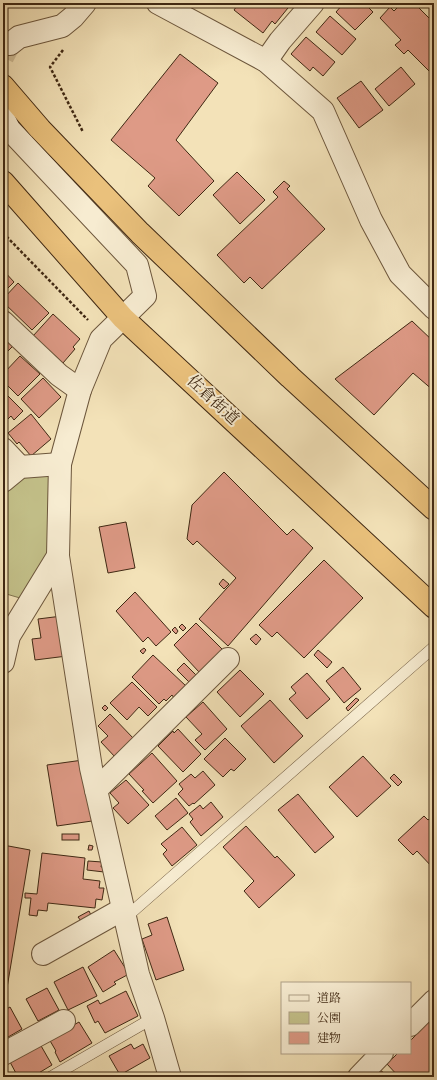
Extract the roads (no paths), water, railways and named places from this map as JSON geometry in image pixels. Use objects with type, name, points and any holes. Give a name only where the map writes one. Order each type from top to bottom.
[{"type":"highway","points":[[3,86],[40,129],[145,239],[290,377],[434,509]]},
{"type":"highway","name":"佐倉街道","points":[[3,182],[123,318],[434,607]]},
{"type":"street","points":[[10,44],[19,37],[62,26],[73,17],[85,3]]},
{"type":"street","points":[[158,3],[266,61],[323,111],[371,220],[400,274],[434,308]]},
{"type":"street","points":[[266,61],[280,41],[313,3]]},
{"type":"street","points":[[3,117],[9,129],[137,265],[145,296],[101,339],[80,390],[60,464],[58,556],[91,768],[138,974],[154,1018],[170,1077]]},
{"type":"street","points":[[3,322],[58,375],[80,390]]},
{"type":"street","points":[[3,449],[20,467]]},
{"type":"street","points":[[3,481],[20,467],[60,464]]},
{"type":"street","points":[[3,662],[9,636],[58,556]]},
{"type":"street","points":[[96,790],[228,658]]},
{"type":"street","points":[[43,954],[124,914]]},
{"type":"street","points":[[411,1024],[434,1001]]},
{"type":"street","points":[[3,1054],[64,1021]]},
{"type":"street","points":[[359,1077],[381,1054]]},
{"type":"lane","points":[[124,914],[434,647]]},
{"type":"lane","points":[[51,1077],[154,1018]]},
{"type":"tunnel","points":[[3,57],[10,44]]}]
